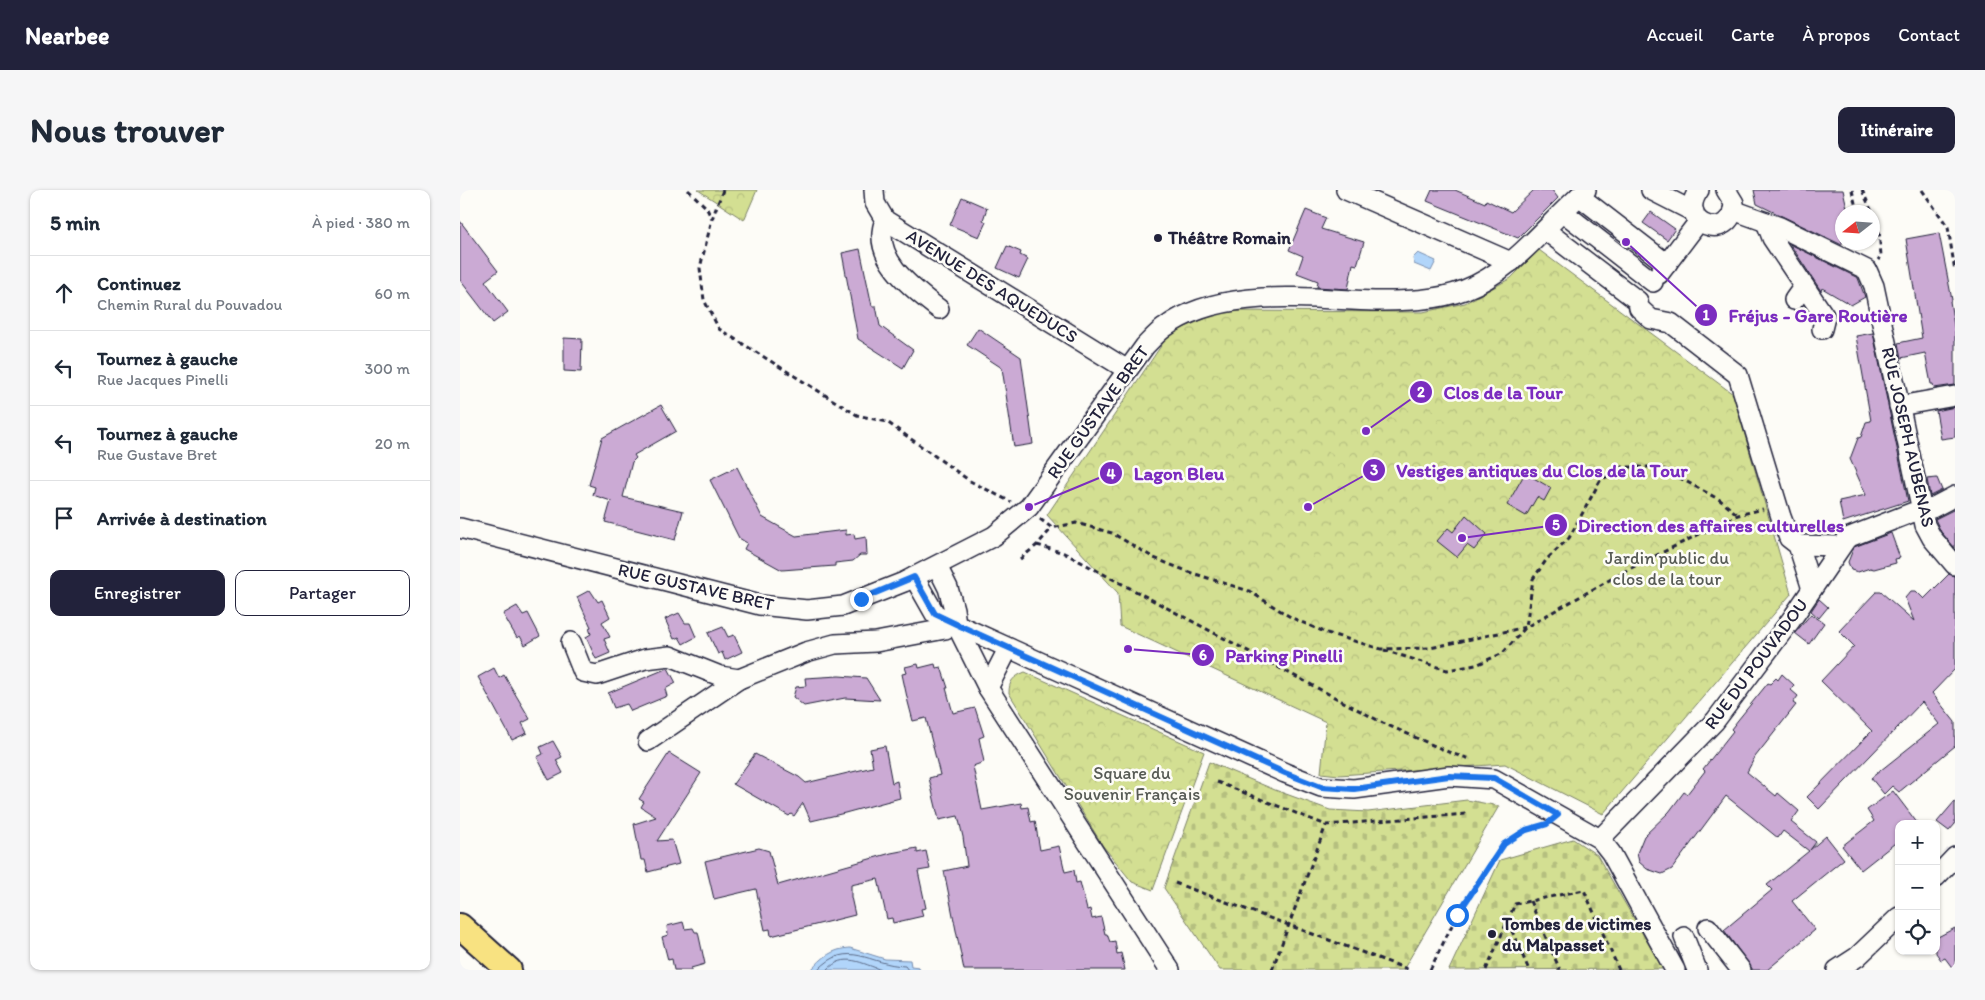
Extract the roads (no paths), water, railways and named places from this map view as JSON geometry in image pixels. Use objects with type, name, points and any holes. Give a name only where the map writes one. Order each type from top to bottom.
[{"type":"main road","points":[[460,926],[509,970]]},
{"type":"street","points":[[874,190],[875,203],[885,220],[880,233],[888,260],[911,288],[939,309]]},
{"type":"street","points":[[1346,190],[1511,262]]},
{"type":"street","points":[[1651,190],[1710,226],[1722,224],[1731,216],[1731,197]]},
{"type":"street","points":[[1638,305],[1667,264],[1696,217],[1693,202],[1700,190]]},
{"type":"street","points":[[1582,193],[1667,264]]},
{"type":"street","name":"RUE GUSTAVE BRET","points":[[460,528],[760,605],[807,610],[843,606],[937,566],[994,536],[1026,510],[1126,369],[1164,328],[1188,314],[1214,305],[1264,298],[1395,301],[1432,298],[1462,291],[1488,280],[1511,262],[1582,193]]},
{"type":"street","points":[[1731,197],[1766,222],[1799,293],[1825,318],[1822,329]]},
{"type":"street","points":[[1563,212],[1653,282]]},
{"type":"street","name":"AVENUE DES AQUEDUCS","points":[[885,220],[1126,369]]},
{"type":"street","name":"RUE JOSEPH AUBENAS","points":[[1766,222],[1866,270],[1874,286],[1922,511],[1932,538],[1955,565]]},
{"type":"street","points":[[1545,230],[1638,305],[1651,319],[1671,323],[1738,375],[1780,512],[1789,538],[1798,545],[1812,589]]},
{"type":"street","points":[[1899,406],[1955,396]]},
{"type":"street","name":"RUE DU POUVADOU","points":[[1600,839],[1715,721],[1847,538],[1932,508],[1955,496]]},
{"type":"street","points":[[1798,545],[1840,546]]},
{"type":"street","points":[[937,566],[948,588],[956,624],[988,688],[1170,970]]},
{"type":"street","points":[[914,577],[935,614],[1008,649],[1285,773],[1321,787],[1354,789],[1449,776],[1494,778],[1600,839],[1611,853],[1675,970]]},
{"type":"street","points":[[648,741],[740,679],[806,652],[835,644],[876,642],[945,629],[956,624]]},
{"type":"street","points":[[571,642],[583,672],[598,675],[645,658],[670,656],[720,676],[740,679]]},
{"type":"street","points":[[988,688],[1008,649]]},
{"type":"street","points":[[1940,873],[1955,857]]},
{"type":"street","points":[[1837,970],[1858,957],[1895,921]]},
{"type":"street","points":[[1708,928],[1741,970]]},
{"type":"street","points":[[1684,937],[1697,970]]},
{"type":"water","points":[[1418,253],[1436,261],[1431,271],[1414,264],[1413,258]]},
{"type":"water","points":[[850,948],[885,959],[910,960],[911,966],[919,967],[920,970],[811,970],[828,954]]},
{"type":"place","name":"Théâtre Romain","points":[[1158,238]]},
{"type":"place","name":"Fréjus - Gare Routière","points":[[1626,242]]},
{"type":"place","name":"Clos de la Tour","points":[[1366,431]]},
{"type":"place","name":"Lagon Bleu","points":[[1029,507]]},
{"type":"place","name":"Vestiges antiques du Clos de la Tour","points":[[1308,507]]},
{"type":"place","name":"Direction des affaires culturelles","points":[[1462,538]]},
{"type":"place","name":"Parking Pinelli","points":[[1128,649]]},
{"type":"place","name":"Tombes de victimes du Malpasset","points":[[1492,934]]},
{"type":"park label","name":"Jardin public du clos de la tour","points":[[1667,568]]},
{"type":"park label","name":"Square du Souvenir Français","points":[[1132,783]]}]
